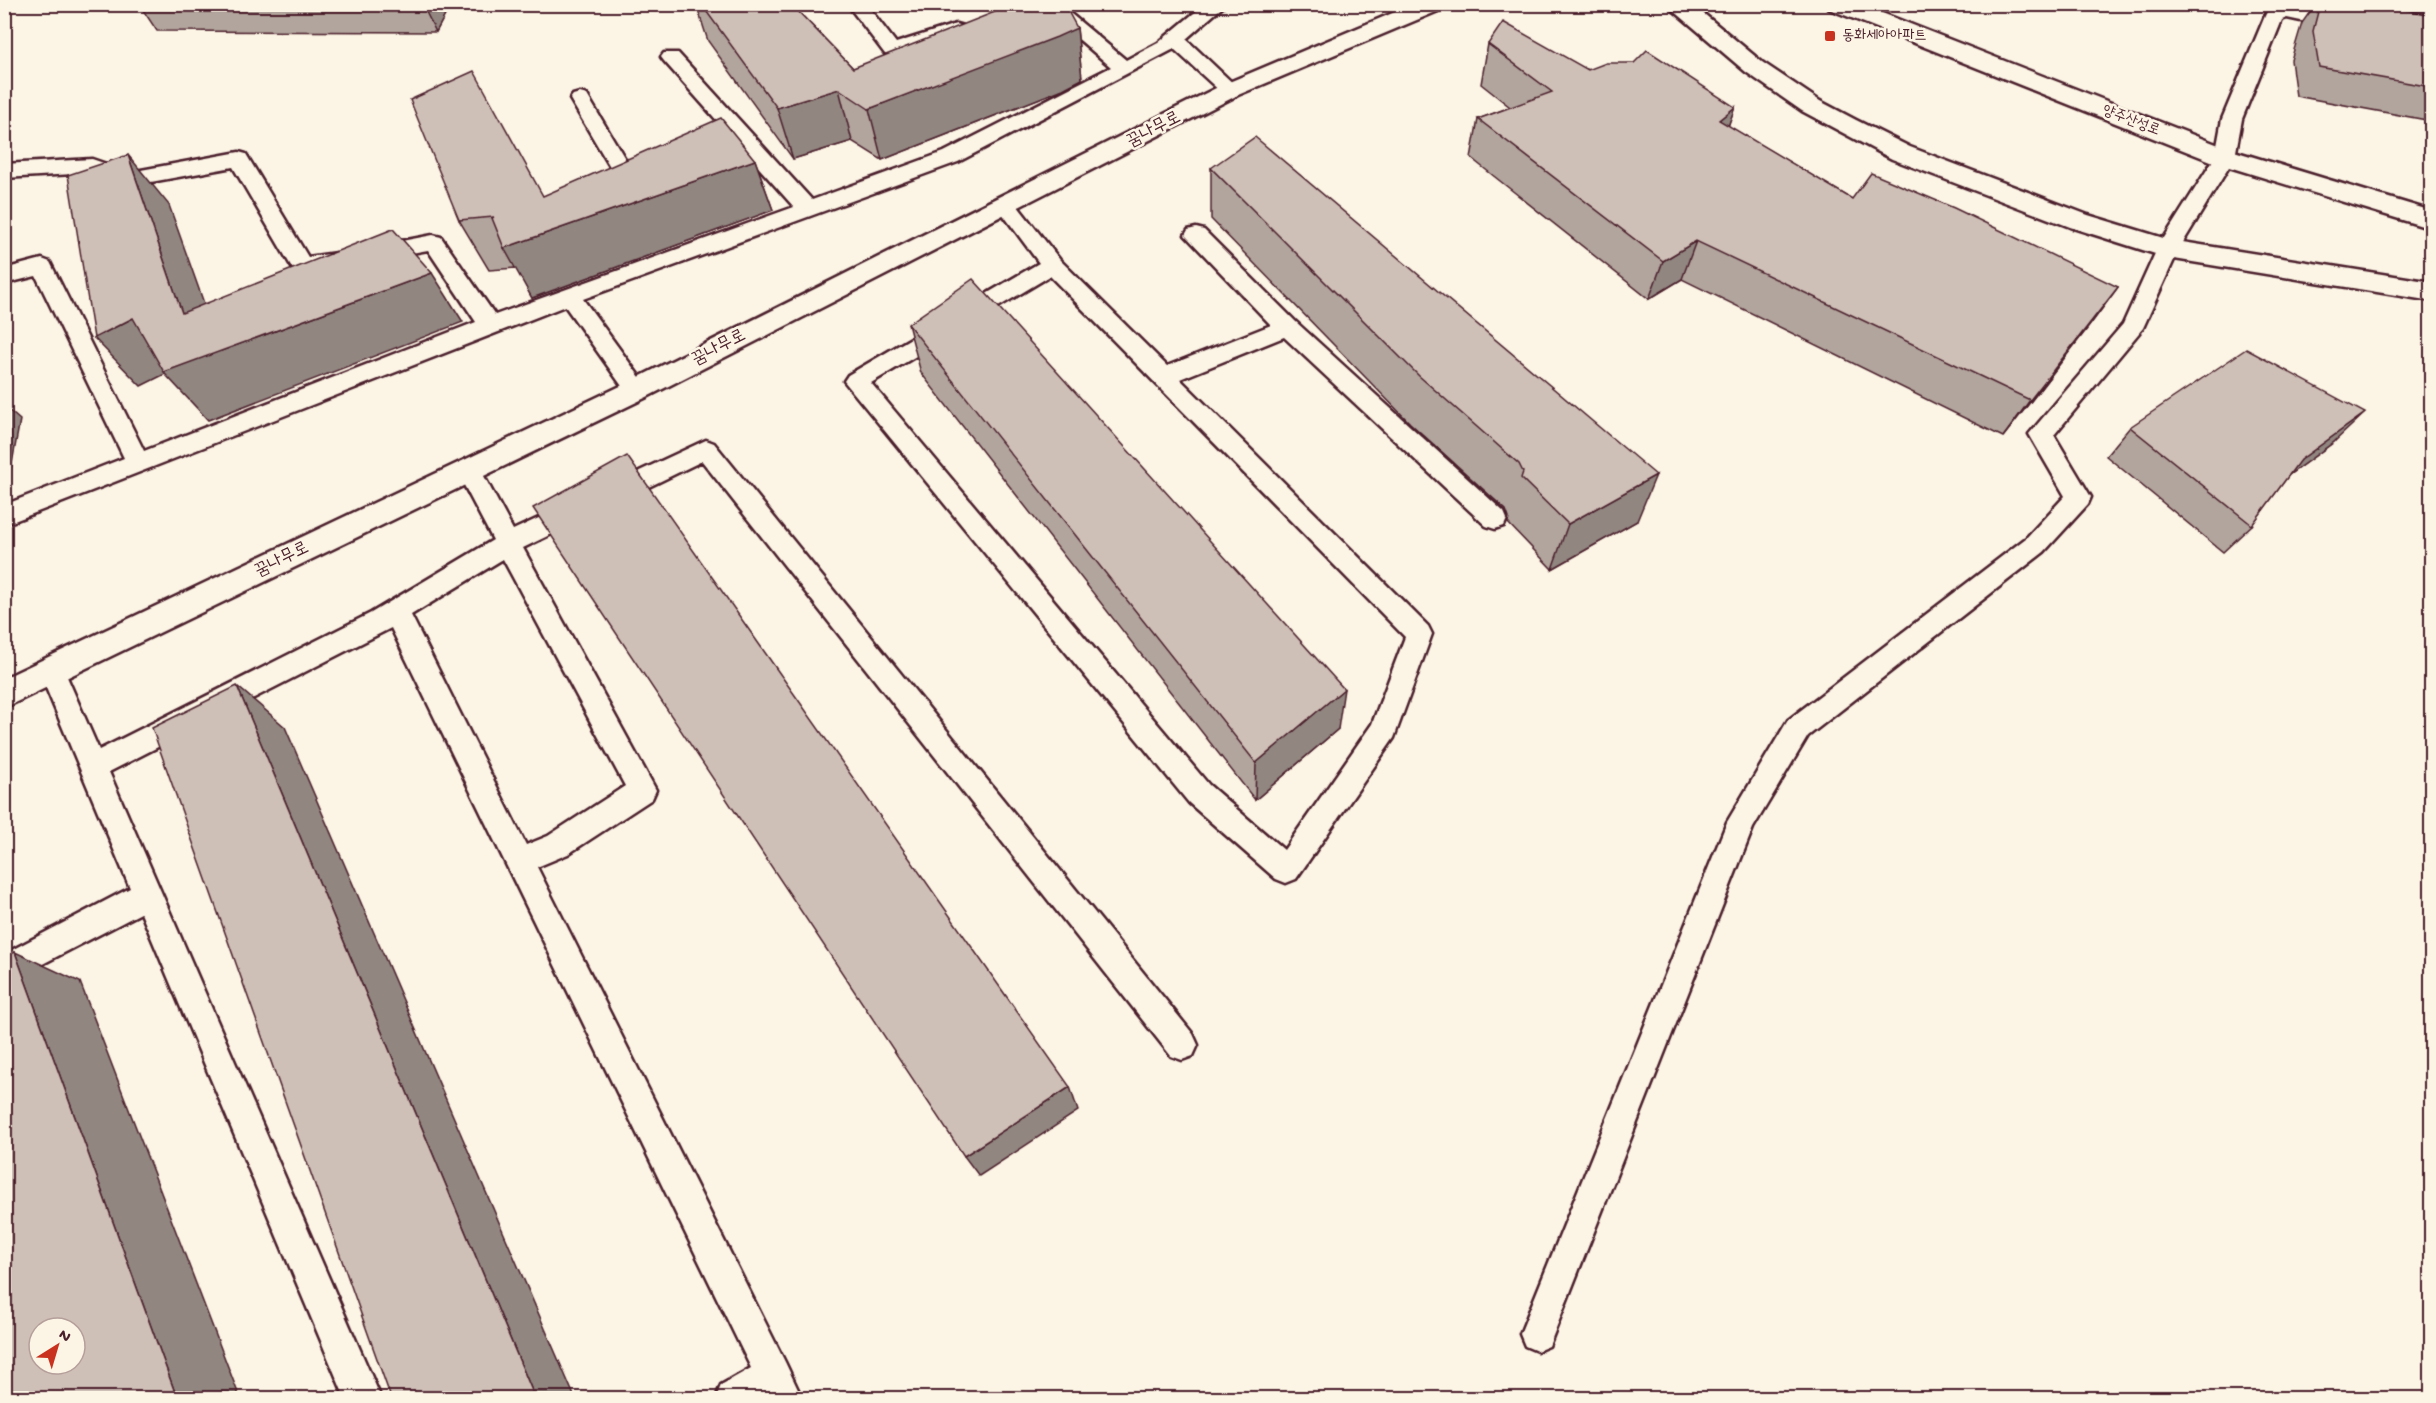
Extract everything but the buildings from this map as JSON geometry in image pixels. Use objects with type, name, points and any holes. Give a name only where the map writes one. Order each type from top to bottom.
[{"type":"street","name":"꿈나무로","points":[[4,694],[637,390],[1230,90],[1435,4]]},
{"type":"street","points":[[1677,4],[1754,67],[1811,106],[1901,153],[2079,221],[2168,249],[2432,292]]},
{"type":"street","name":"양주산성로","points":[[1837,4],[2225,157],[2432,220]]},
{"type":"lane","points":[[856,4],[892,50],[972,25]]},
{"type":"lane","points":[[4,515],[490,325],[951,157],[1176,40],[1217,4]]},
{"type":"lane","points":[[1039,6],[1124,68]]},
{"type":"lane","points":[[1537,1334],[1741,822],[1798,728],[1971,592],[2035,545],[2079,497],[2041,434],[2132,328],[2168,249],[2225,157],[2232,119],[2274,16],[2286,12],[2365,28]]},
{"type":"lane","points":[[1176,40],[1230,90]]},
{"type":"lane","points":[[671,57],[808,209]]},
{"type":"lane","points":[[580,99],[622,170],[665,157]]},
{"type":"lane","points":[[719,142],[741,135]]},
{"type":"lane","points":[[4,171],[92,166],[129,179],[239,159],[302,266],[433,242],[490,325]]},
{"type":"lane","points":[[1006,205],[1052,265],[1419,634],[1384,730],[1286,870],[1199,794],[856,381],[1052,265]]},
{"type":"lane","points":[[1196,235],[1287,327],[1495,519]]},
{"type":"lane","points":[[4,277],[42,267],[138,463]]},
{"type":"lane","points":[[569,296],[637,390]]},
{"type":"lane","points":[[1163,377],[1287,327]]},
{"type":"lane","points":[[92,767],[396,612],[507,544],[706,449],[1182,1045]]},
{"type":"lane","points":[[468,470],[642,790],[558,845],[519,861]]},
{"type":"lane","points":[[396,612],[778,1386],[734,1398]]},
{"type":"lane","points":[[52,671],[363,1398]]},
{"type":"lane","points":[[4,970],[147,894]]},
{"type":"place","name":"동화세아아파트","points":[[1830,36]]}]
